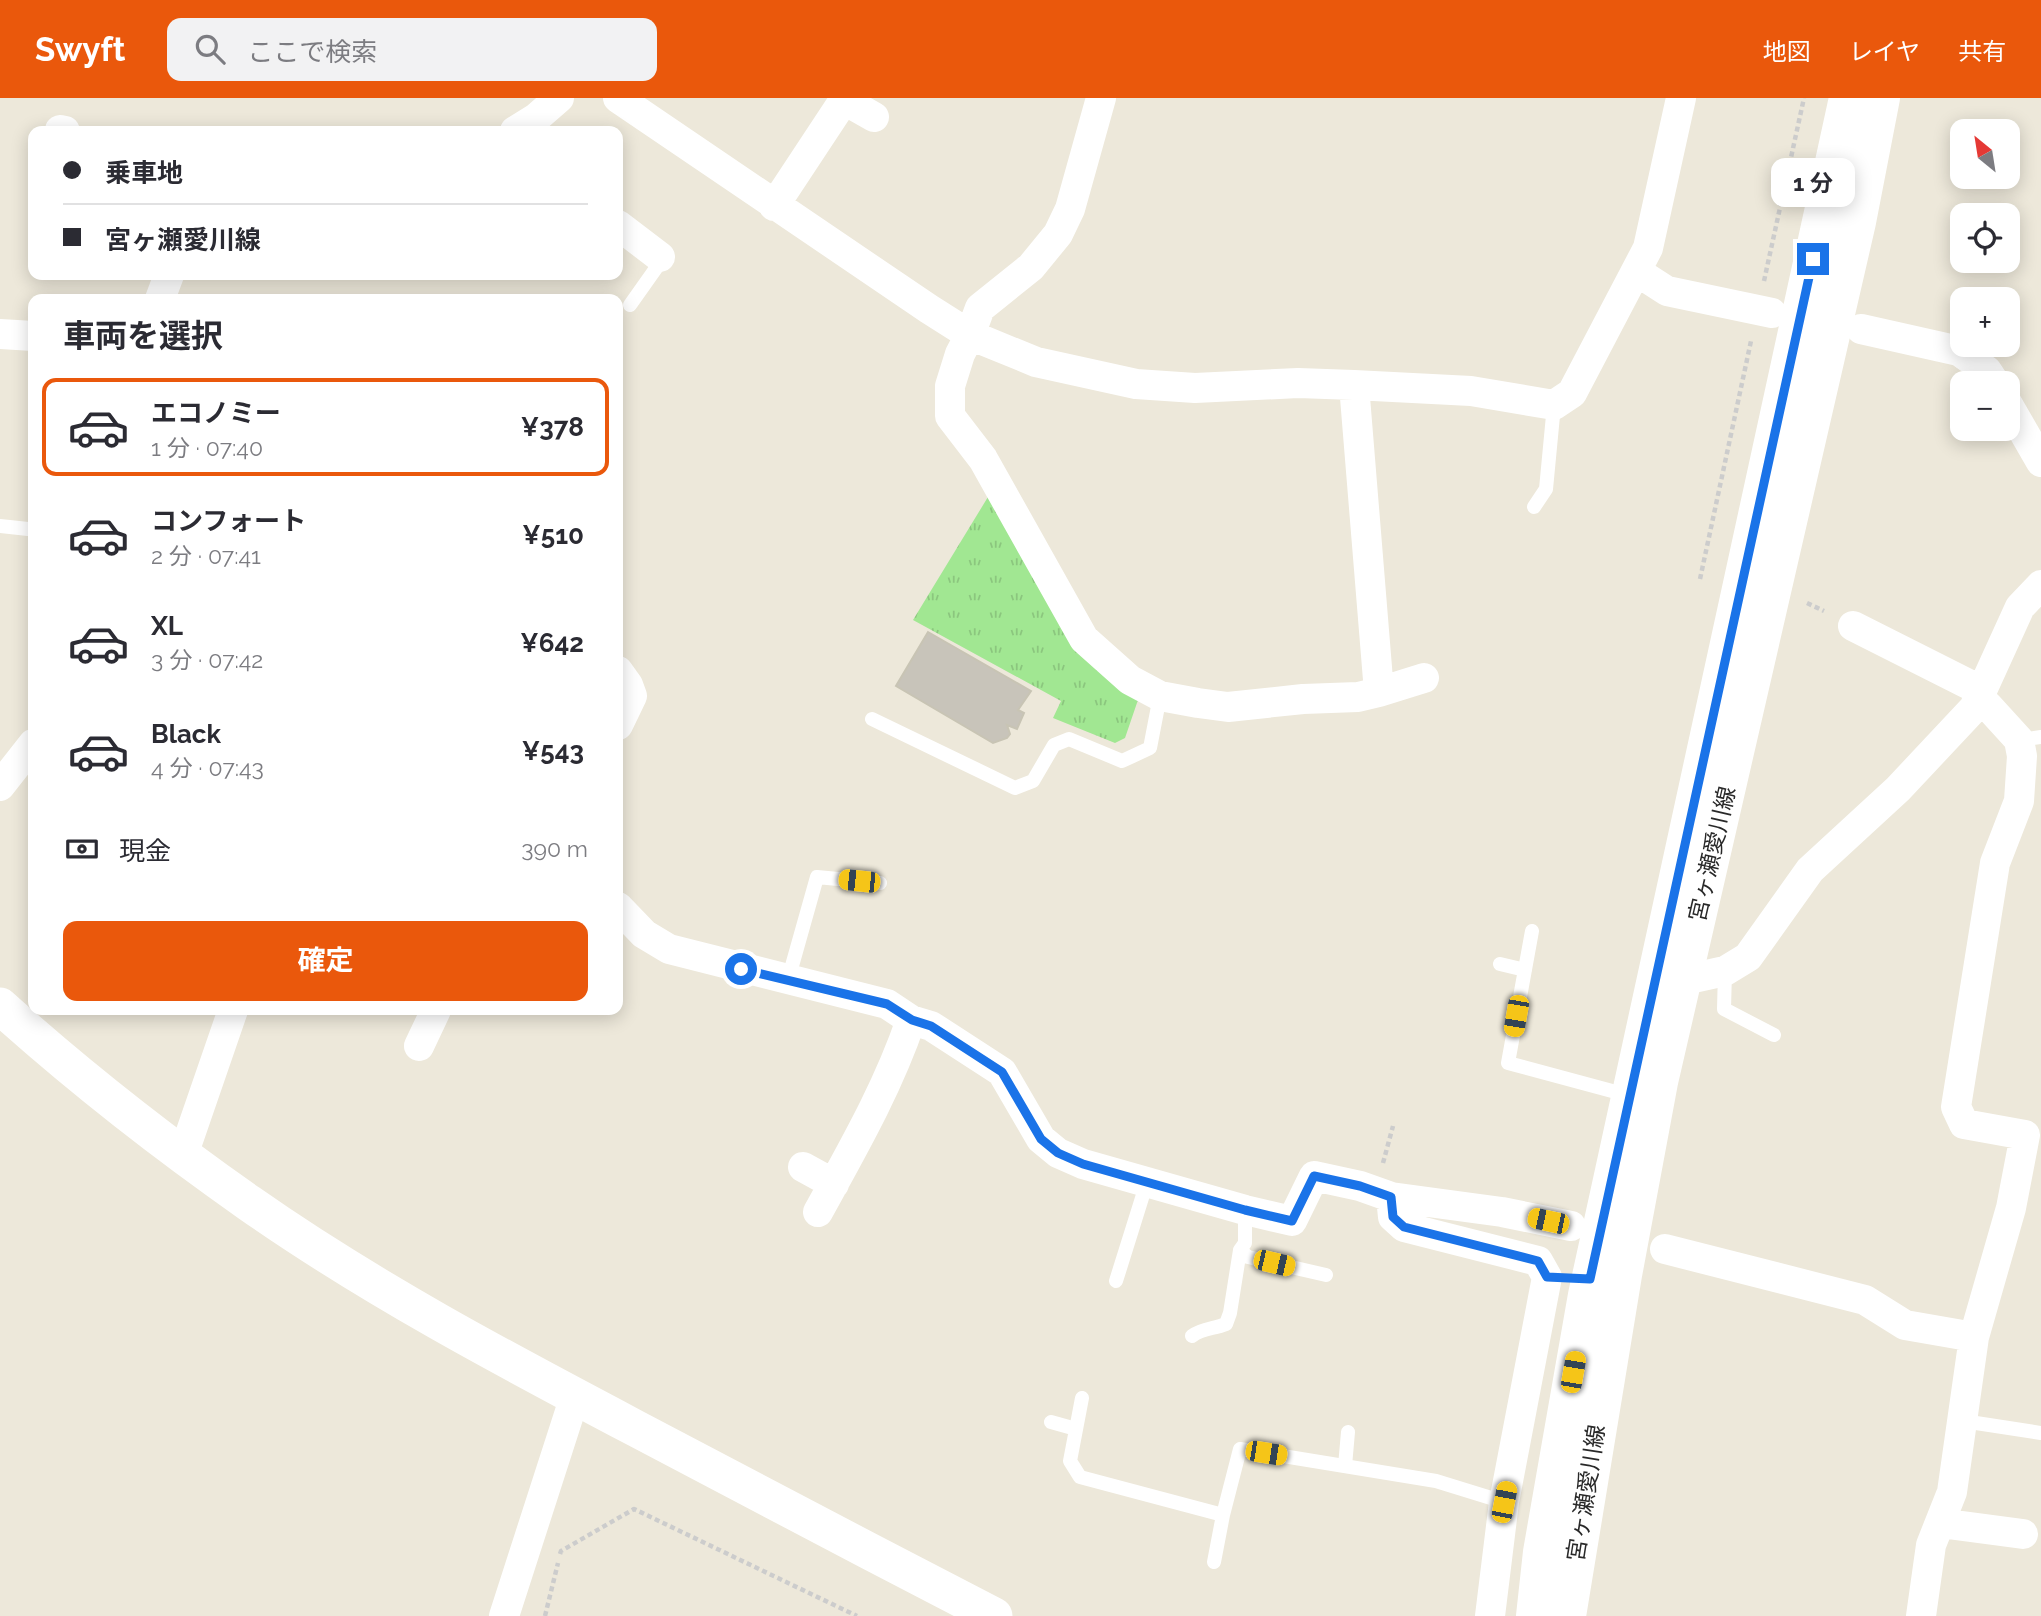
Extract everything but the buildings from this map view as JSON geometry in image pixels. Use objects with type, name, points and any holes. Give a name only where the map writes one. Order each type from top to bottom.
[{"type":"main road","name":"宮ヶ瀬愛川線","points":[[1535,1616],[1542,1552],[1590,1279],[1848,98]]},
{"type":"main road","name":"宮ヶ瀬愛川線","points":[[1567,1616],[1623,1275],[1659,1082],[1857,222],[1881,98]]},
{"type":"street","points":[[533,126],[559,98]]},
{"type":"street","points":[[618,98],[774,206],[970,335],[1035,362],[1136,384],[1195,388],[1298,383],[1354,385],[1471,391],[1555,405],[1572,393],[1648,248],[1681,98]]},
{"type":"street","points":[[1101,98],[1070,209],[1058,234],[1031,267],[980,307],[950,386],[950,416],[983,459],[1084,639],[1130,680],[1160,696],[1228,707],[1303,699],[1358,697],[1424,678]]},
{"type":"street","points":[[774,206],[844,100],[874,117]]},
{"type":"street","points":[[623,229],[660,257]]},
{"type":"street","points":[[1636,271],[1667,291],[1772,313]]},
{"type":"street","points":[[1861,329],[1959,351],[1988,371]]},
{"type":"street","points":[[0,334],[28,336]]},
{"type":"street","points":[[1354,385],[1379,691]]},
{"type":"street","points":[[2020,425],[2041,461]]},
{"type":"street","points":[[1684,980],[1725,971],[1748,957],[1810,870],[1898,789],[1978,699],[2020,607],[2041,585]]},
{"type":"street","points":[[1853,626],[1978,699],[2030,739],[2022,756],[2019,801],[1995,863],[1956,1107],[1964,1124],[2033,1136],[1974,1337],[1952,1492],[1931,1545],[1921,1616]]},
{"type":"street","points":[[623,678],[632,696],[623,714]]},
{"type":"street","points":[[0,786],[28,750]]},
{"type":"street","points":[[623,912],[644,934],[669,949],[887,1004],[912,1020],[931,1026],[1002,1072],[1041,1139],[1058,1153],[1083,1164],[1292,1221],[1314,1176],[1360,1186],[1391,1197],[1502,1212],[1571,1226]]},
{"type":"street","points":[[0,1006],[97,1090],[183,1155],[338,1261],[575,1396],[994,1616]]},
{"type":"street","points":[[183,1155],[231,1015]]},
{"type":"street","points":[[419,1046],[431,1015]]},
{"type":"street","points":[[818,1212],[853,1151],[902,1049],[912,1020]]},
{"type":"street","points":[[803,1167],[834,1184]]},
{"type":"street","points":[[1391,1197],[1393,1217],[1404,1227],[1538,1261],[1547,1277],[1504,1502],[1490,1616]]},
{"type":"street","points":[[1665,1249],[1865,1300],[1905,1325],[1974,1337]]},
{"type":"street","points":[[1547,1277],[1590,1279]]},
{"type":"street","points":[[504,1616],[575,1396]]},
{"type":"street","points":[[1940,1523],[2023,1534]]},
{"type":"lane","points":[[630,305],[659,264],[660,257]]},
{"type":"lane","points":[[1534,507],[1546,489],[1555,405]]},
{"type":"lane","points":[[0,526],[28,528]]},
{"type":"lane","points":[[872,719],[1014,788],[1033,781],[1054,745],[1069,739],[1122,761],[1150,748],[1160,696]]},
{"type":"lane","points":[[788,980],[817,877],[880,883]]},
{"type":"lane","points":[[1532,931],[1508,1063],[1630,1095]]},
{"type":"lane","points":[[1500,964],[1525,970]]},
{"type":"lane","points":[[1725,971],[1724,1009],[1774,1035]]},
{"type":"lane","points":[[1116,1282],[1147,1182]]},
{"type":"lane","points":[[1192,1336],[1199,1330],[1214,1329],[1226,1324],[1240,1250],[1245,1243],[1245,1210]]},
{"type":"lane","points":[[1240,1250],[1248,1257],[1326,1275]]},
{"type":"lane","points":[[1082,1398],[1070,1461],[1080,1477],[1223,1515]]},
{"type":"lane","points":[[1963,1421],[2041,1433]]},
{"type":"lane","points":[[1052,1422],[1076,1429]]},
{"type":"lane","points":[[1345,1466],[1348,1432]]},
{"type":"lane","points":[[1214,1562],[1240,1449],[1436,1481],[1504,1502]]},
{"type":"path","points":[[1769,596],[1806,602],[1853,626]]},
{"type":"path","points":[[545,1616],[561,1551],[634,1509],[858,1616]]},
{"type":"green space","points":[[991,492],[1139,697],[1125,738],[1115,743],[1053,718],[1061,701],[913,620]]},
{"type":"route","points":[[741,969],[887,1004],[912,1020],[931,1026],[1002,1072],[1041,1139],[1058,1153],[1083,1164],[1292,1221],[1314,1176],[1360,1186],[1391,1197],[1393,1217],[1404,1227],[1538,1261],[1547,1277],[1590,1279],[1813,259]]}]
